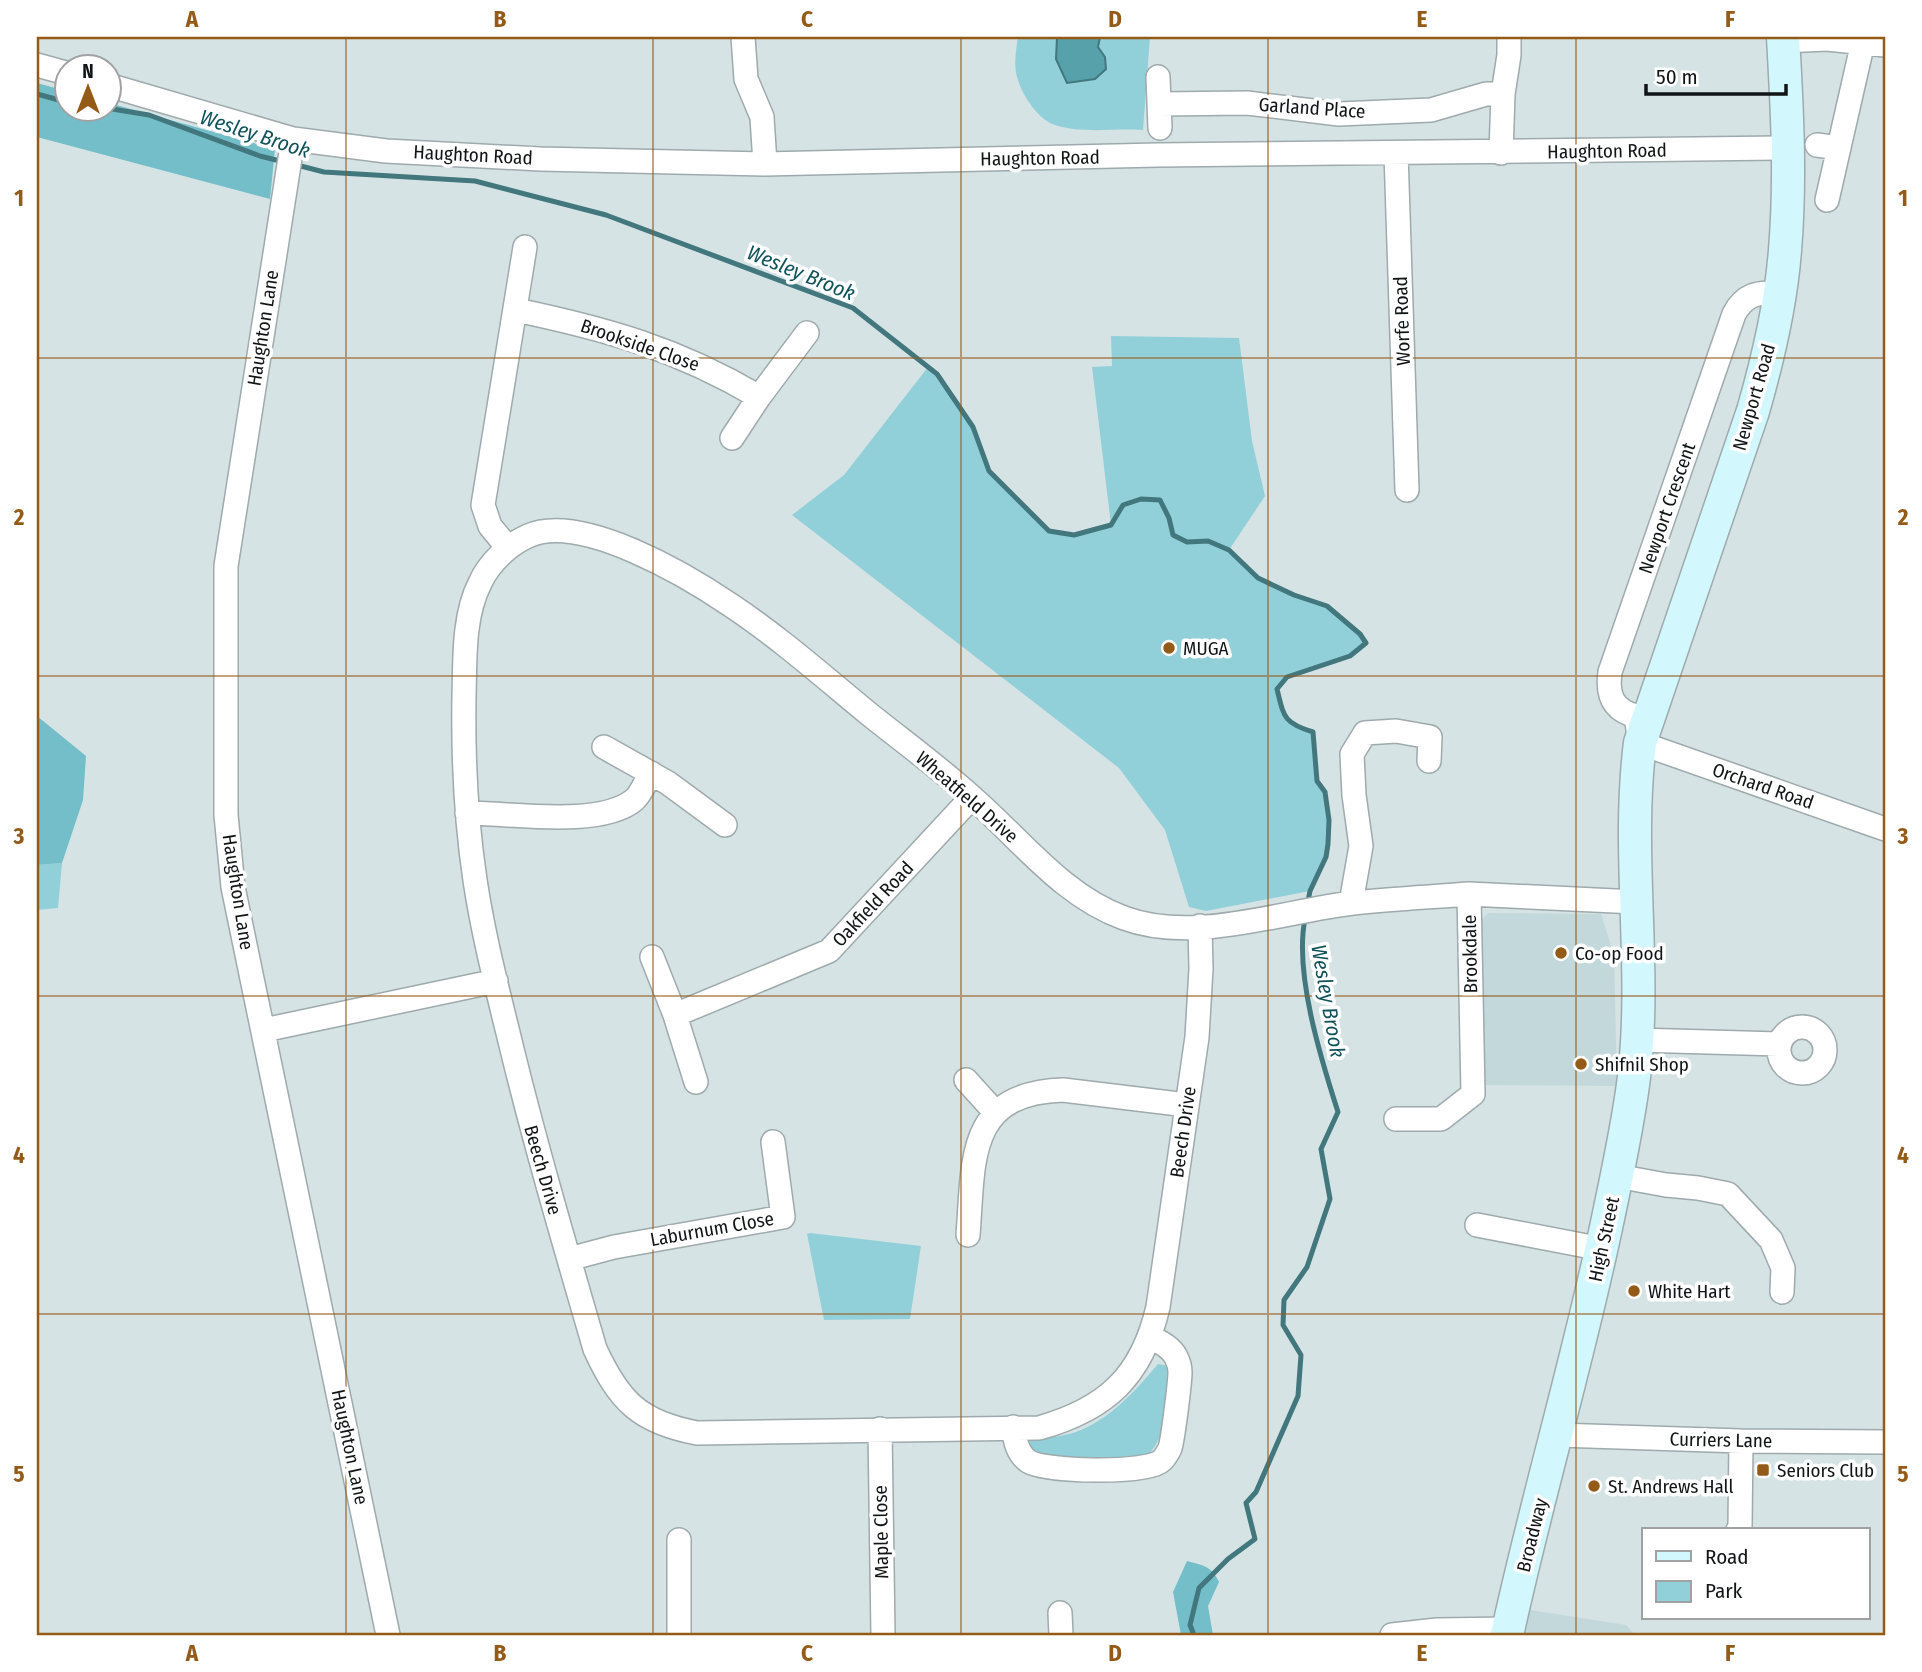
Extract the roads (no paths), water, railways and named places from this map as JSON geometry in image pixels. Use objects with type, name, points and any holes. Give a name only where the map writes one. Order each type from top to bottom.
[{"type":"main road","name":"Newport Road","points":[[1640,743],[1753,411],[1768,359],[1786,242],[1815,147],[1783,39]]},
{"type":"main road","name":"High Street","points":[[1558,1435],[1602,1249],[1634,1079],[1637,1040],[1634,805],[1640,743]]},
{"type":"main road","name":"Broadway","points":[[1508,1632],[1558,1435]]},
{"type":"street","points":[[743,37],[746,79],[762,117],[765,164]]},
{"type":"street","points":[[1501,153],[1509,37]]},
{"type":"street","points":[[1783,39],[1874,43]]},
{"type":"street","name":"Newport Road","points":[[1827,201],[1815,147],[1874,43]]},
{"type":"street","points":[[1158,78],[1160,128]]},
{"type":"street","name":"Haughton Road","points":[[122,89],[293,139],[412,152],[540,159],[765,164],[1815,147]]},
{"type":"street","name":"Garland Place","points":[[1160,104],[1247,103],[1339,114],[1431,110],[1486,94],[1503,94]]},
{"type":"street","name":"Haughton Lane","points":[[293,139],[226,566],[226,815],[233,887],[388,1635]]},
{"type":"street","name":"Worfe Road","points":[[1396,153],[1407,490]]},
{"type":"street","points":[[508,548],[490,526],[482,505],[526,247]]},
{"type":"street","name":"Newport Crescent","points":[[1640,743],[1636,716],[1619,708],[1611,697],[1608,688],[1609,672],[1734,314],[1740,303],[1752,295],[1766,292],[1779,294]]},
{"type":"street","name":"Brookside Close","points":[[516,310],[608,330],[652,345],[718,372],[759,397]]},
{"type":"street","points":[[732,438],[807,333]]},
{"type":"street","name":"Wheatfield Drive","points":[[508,548],[542,532],[591,536],[620,545],[670,569],[733,606],[783,643],[972,797],[1062,882],[1086,901],[1132,921],[1165,927],[1243,923],[1351,903],[1469,894]]},
{"type":"street","name":"Beech Drive","points":[[508,548],[480,581],[469,621],[464,707],[467,813],[475,884],[529,1121],[595,1349],[610,1381],[626,1401],[666,1427],[697,1433],[1039,1428],[1068,1420],[1102,1401],[1128,1377],[1151,1337],[1158,1307],[1197,1037],[1201,969],[1200,926]]},
{"type":"street","points":[[1351,903],[1361,846],[1352,754],[1365,733],[1396,731],[1430,737],[1429,761]]},
{"type":"street","name":"Orchard Road","points":[[1640,743],[1885,829]]},
{"type":"street","points":[[604,747],[652,773],[724,825]]},
{"type":"street","points":[[467,813],[566,816],[603,814],[635,799],[652,773]]},
{"type":"street","name":"Oakfield Road","points":[[675,1015],[829,951],[972,797]]},
{"type":"street","name":"Brookdale","points":[[1396,1119],[1441,1119],[1473,1094],[1469,894],[1636,902]]},
{"type":"street","points":[[652,957],[675,1015],[696,1082]]},
{"type":"street","points":[[264,1030],[496,981]]},
{"type":"street","points":[[1637,1040],[1779,1044]]},
{"type":"street","points":[[966,1080],[995,1112]]},
{"type":"street","points":[[968,1235],[974,1158],[978,1140],[995,1112],[1031,1093],[1063,1090],[1187,1105]]},
{"type":"street","name":"Laburnum Close","points":[[569,1259],[614,1247],[793,1216],[773,1142]]},
{"type":"street","points":[[1617,1176],[1728,1194],[1771,1240],[1783,1268],[1782,1292]]},
{"type":"street","points":[[1477,1225],[1602,1249]]},
{"type":"street","points":[[1013,1427],[1016,1443],[1030,1463],[1048,1467],[1135,1469],[1161,1461],[1170,1447],[1180,1372],[1177,1357],[1167,1346],[1151,1337]]},
{"type":"street","name":"Maple Close","points":[[880,1429],[883,1635]]},
{"type":"street","name":"Curriers Lane","points":[[1558,1435],[1885,1442]]},
{"type":"street","points":[[1739,1528],[1741,1441]]},
{"type":"street","points":[[679,1541],[679,1635]]},
{"type":"street","points":[[1392,1635],[1437,1630],[1508,1632]]},
{"type":"waterway","name":"Wesley Brook","points":[[37,94],[52,98]]},
{"type":"waterway","name":"Wesley Brook","points":[[122,111],[149,115],[260,156],[284,162]]},
{"type":"waterway","name":"Wesley Brook","points":[[293,164],[324,172],[475,181],[606,215],[853,308],[937,374],[973,427],[989,471],[1049,531],[1074,535],[1111,525],[1123,505],[1141,499],[1160,500],[1169,518],[1173,535],[1187,542],[1208,541],[1229,550],[1258,578],[1294,595],[1327,606],[1360,634],[1366,643],[1350,656],[1287,677],[1277,689],[1287,718],[1296,726],[1313,732],[1317,781],[1325,792],[1329,820],[1326,857],[1310,891],[1307,906]]},
{"type":"waterway","name":"Wesley Brook","points":[[1194,1635],[1190,1625],[1199,1588],[1228,1559],[1255,1539],[1246,1503],[1256,1492],[1298,1396],[1301,1355],[1283,1325],[1284,1300],[1307,1267],[1330,1199],[1321,1149],[1338,1112],[1317,1042],[1306,990],[1303,964],[1305,919]]},
{"type":"place","name":"MUGA","points":[[1169,648]]},
{"type":"place","name":"Co-op Food","points":[[1561,953]]},
{"type":"place","name":"Shifnil Shop","points":[[1581,1064]]},
{"type":"place","name":"White Hart","points":[[1634,1291]]},
{"type":"place","name":"Seniors Club","points":[[1763,1470]]},
{"type":"place","name":"St. Andrews Hall","points":[[1594,1486]]}]
